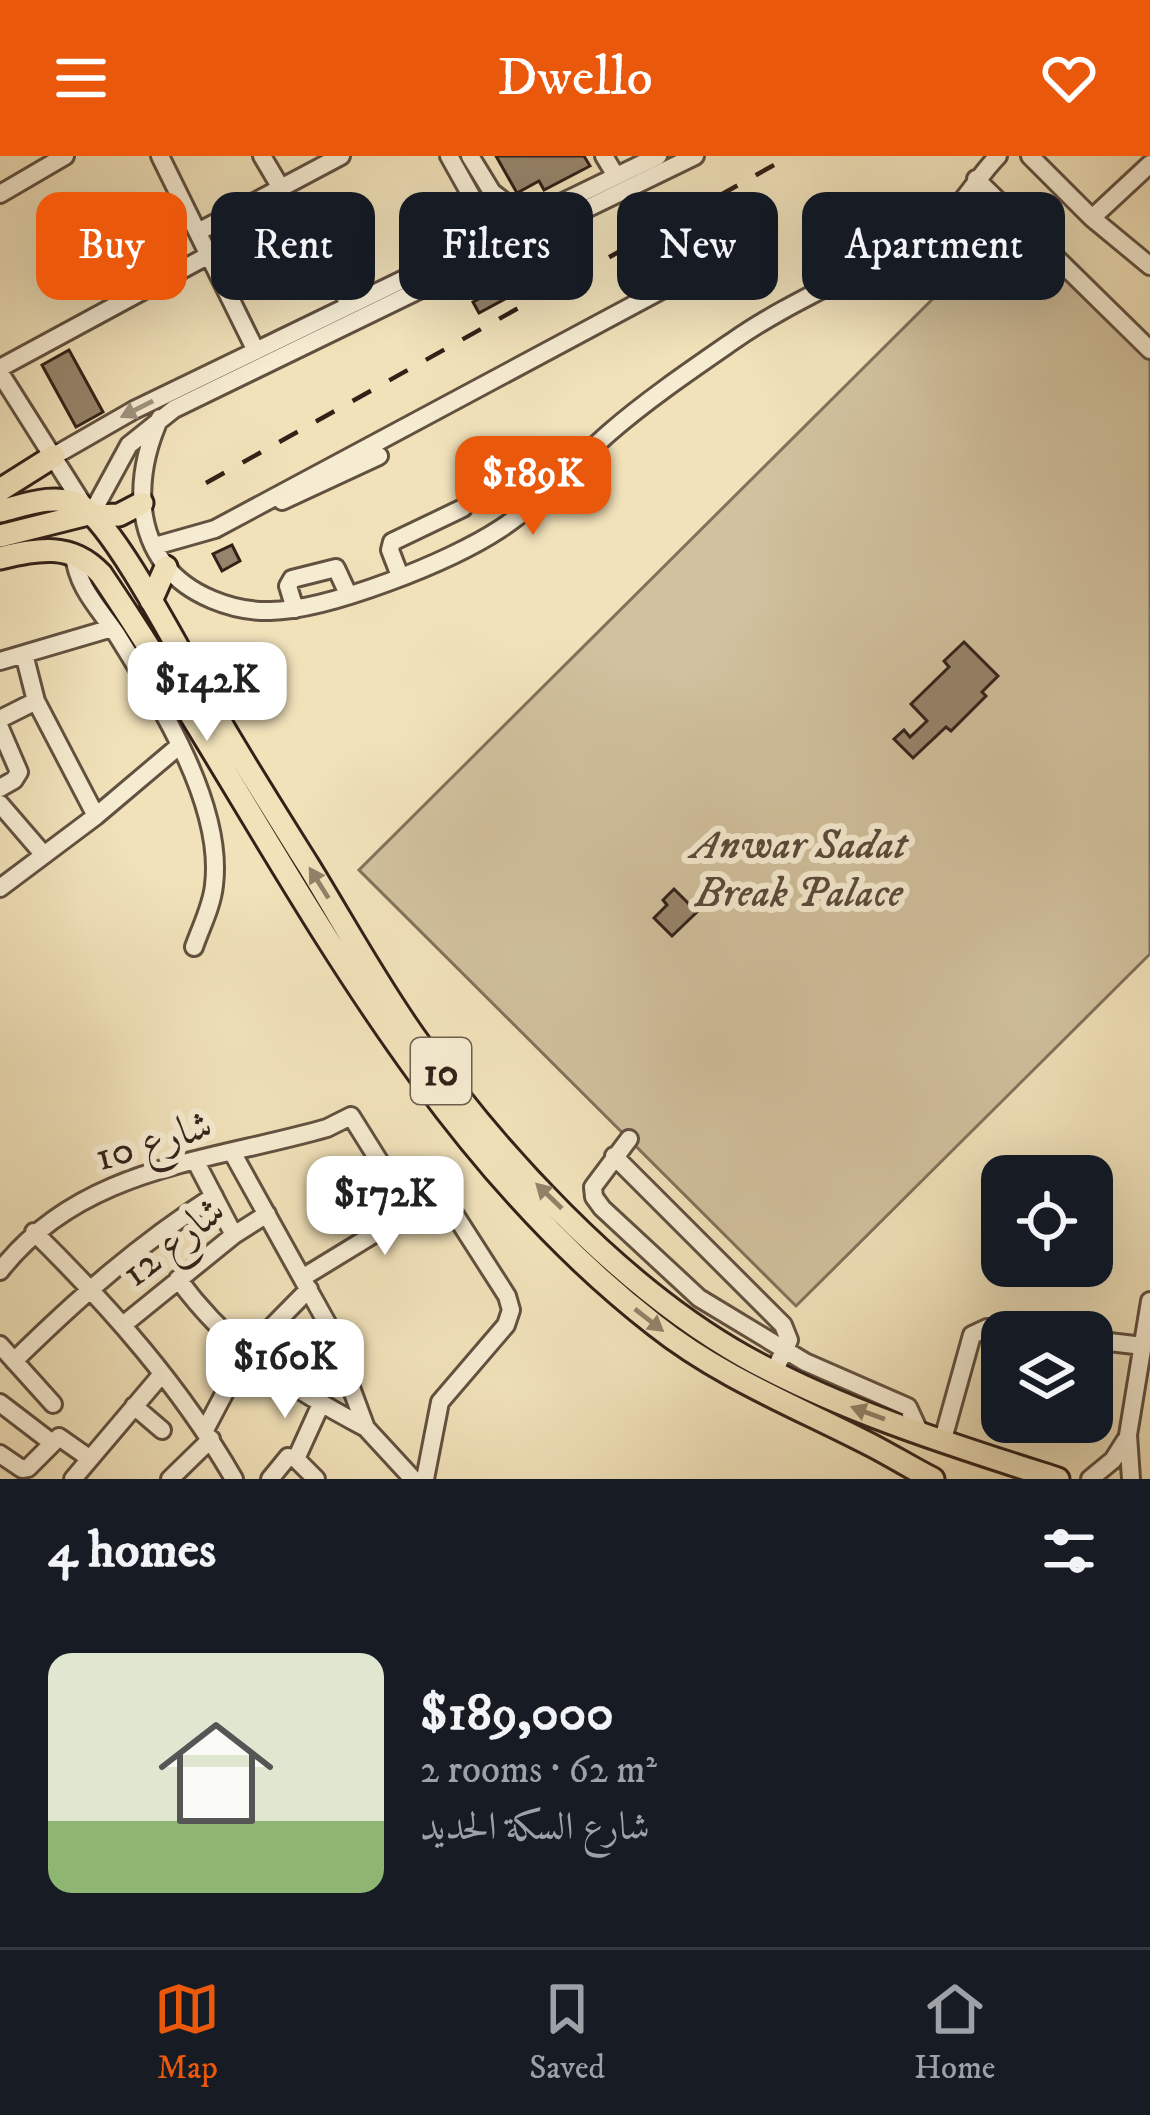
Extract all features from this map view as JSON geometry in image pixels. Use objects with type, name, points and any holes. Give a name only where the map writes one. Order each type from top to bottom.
[{"type":"main road","points":[[0,490],[55,456]]},
{"type":"main road","points":[[0,511],[55,500],[90,512],[119,514],[142,503]]},
{"type":"main road","points":[[0,536],[90,512]]},
{"type":"main road","name":"10","points":[[90,512],[151,602],[400,1016],[524,1172],[645,1288],[720,1342],[850,1407],[975,1450],[1022,1474],[1058,1479]]},
{"type":"main road","points":[[0,558],[46,548],[74,554]]},
{"type":"main road","name":"10","points":[[74,554],[94,566],[108,583],[394,1045],[508,1187],[606,1285],[683,1347],[738,1381],[928,1477]]},
{"type":"main road","points":[[151,602],[166,567]]},
{"type":"main road","points":[[975,1450],[983,1462],[982,1479]]},
{"type":"street","points":[[0,194],[41,162],[65,156]]},
{"type":"street","points":[[160,156],[256,351]]},
{"type":"street","points":[[262,156],[350,305]]},
{"type":"street","points":[[198,232],[340,156]]},
{"type":"street","points":[[449,156],[469,192]]},
{"type":"street","points":[[470,156],[492,192]]},
{"type":"street","points":[[604,156],[616,176]]},
{"type":"street","points":[[583,192],[658,156]]},
{"type":"street","points":[[593,202],[695,156]]},
{"type":"street","points":[[160,418],[143,468],[142,503],[166,567],[188,586],[225,604],[267,612],[348,594],[464,550],[502,528],[616,428],[736,338],[943,220],[998,156]]},
{"type":"street","points":[[1030,156],[1092,218],[1150,266]]},
{"type":"street","points":[[1092,218],[1146,175]]},
{"type":"street","points":[[976,178],[1150,350]]},
{"type":"street","points":[[209,255],[0,370],[90,512],[121,456],[160,418],[399,292]]},
{"type":"street","points":[[55,456],[134,410],[350,305],[399,287]]},
{"type":"street","points":[[155,546],[214,529],[642,300]]},
{"type":"street","points":[[249,509],[291,499],[379,457]]},
{"type":"street","points":[[400,576],[390,550],[392,542],[463,508]]},
{"type":"street","points":[[74,554],[81,584],[180,745],[210,829],[215,866],[211,901],[194,947]]},
{"type":"street","points":[[295,609],[288,586],[292,579],[336,568],[348,594]]},
{"type":"street","points":[[0,661],[112,628]]},
{"type":"street","points":[[24,654],[36,701],[96,816]]},
{"type":"street","points":[[0,788],[19,772],[1,731],[36,701]]},
{"type":"street","points":[[0,889],[180,745]]},
{"type":"street","points":[[0,804],[44,855]]},
{"type":"street","name":"شارع 10","points":[[0,1271],[34,1232],[102,1189],[327,1128],[351,1116],[411,1212]]},
{"type":"street","points":[[629,1139],[593,1187],[602,1208],[686,1288],[785,1351],[908,1407],[919,1431]]},
{"type":"street","points":[[232,1152],[335,1340],[366,1428]]},
{"type":"street","points":[[614,1156],[783,1325],[789,1340],[774,1372]]},
{"type":"street","points":[[196,1162],[234,1235]]},
{"type":"street","points":[[170,1479],[208,1435],[245,1354],[305,1284],[441,1193],[507,1296],[511,1310],[506,1324],[440,1402],[424,1479]]},
{"type":"street","points":[[0,1380],[89,1286],[214,1196]]},
{"type":"street","name":"شارع 12","points":[[123,1325],[267,1214]]},
{"type":"street","points":[[34,1232],[123,1325],[208,1435],[234,1479]]},
{"type":"street","points":[[178,1279],[208,1318],[245,1354],[366,1428],[413,1479]]},
{"type":"street","points":[[1090,1479],[1113,1460],[1142,1403],[1150,1301]]},
{"type":"street","points":[[943,1439],[972,1335],[981,1331]]},
{"type":"street","points":[[1113,1342],[1143,1346]]},
{"type":"street","points":[[0,1345],[53,1404]]},
{"type":"street","points":[[73,1479],[162,1374]]},
{"type":"street","points":[[0,1402],[51,1442]]},
{"type":"street","points":[[296,1459],[321,1404]]},
{"type":"street","points":[[134,1406],[162,1430]]},
{"type":"street","points":[[1128,1435],[1131,1479]]},
{"type":"street","points":[[0,1454],[12,1472],[31,1467],[51,1442],[62,1438],[89,1459]]},
{"type":"street","points":[[270,1479],[284,1458],[296,1459],[316,1479]]},
{"type":"green space","name":"Anwar Sadat Break Palace","points":[[1065,275],[1150,359],[1150,954],[796,1306],[359,870],[932,300],[1065,300]]},
{"type":"building","points":[[496,156],[584,156],[590,166],[544,190],[539,181],[516,192]]},
{"type":"building","points":[[477,300],[503,300],[479,313],[473,302]]},
{"type":"building","points":[[69,350],[103,412],[76,427],[42,365]]},
{"type":"building","points":[[232,545],[240,561],[222,571],[213,554]]},
{"type":"building","points":[[964,642],[998,676],[982,692],[986,696],[951,731],[946,727],[913,758],[894,739],[904,730],[910,737],[927,721],[911,704],[949,667],[944,661]]},
{"type":"building","points":[[674,889],[697,912],[672,936],[654,918]]},
{"type":"railway","points":[[206,483],[790,156]]}]
